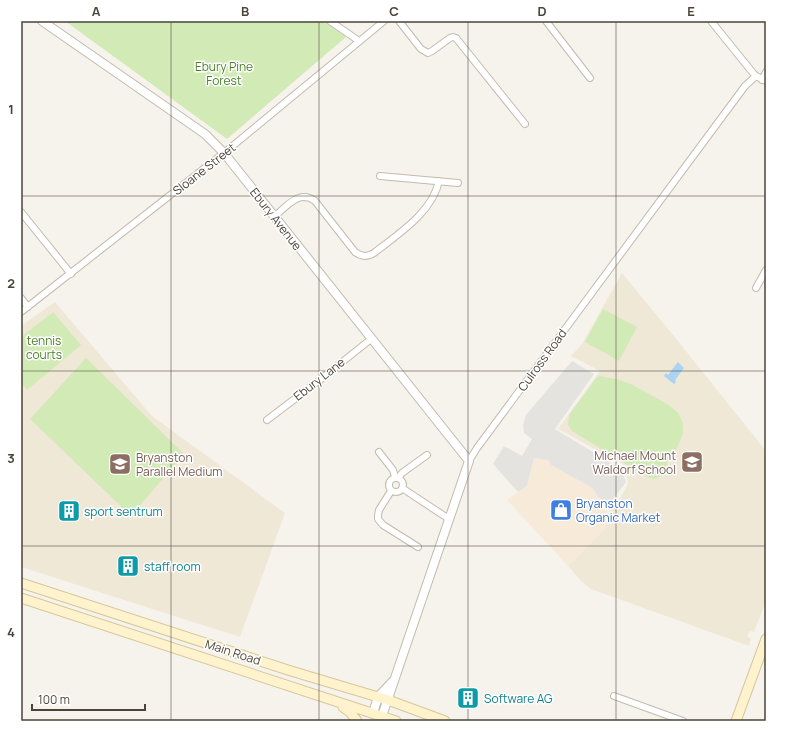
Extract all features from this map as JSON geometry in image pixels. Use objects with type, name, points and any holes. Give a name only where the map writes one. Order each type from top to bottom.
[{"type":"main road","name":"Main Road","points":[[21,583],[291,671],[388,700],[445,721]]},
{"type":"main road","name":"Main Road","points":[[21,598],[337,702],[371,717],[396,721]]},
{"type":"main road","points":[[736,721],[763,654],[766,639]]},
{"type":"main road","points":[[337,702],[350,712],[358,721]]},
{"type":"street","name":"Ebury Avenue","points":[[42,21],[205,134],[224,153],[469,461]]},
{"type":"street","points":[[330,21],[359,41]]},
{"type":"street","name":"Sloane Street","points":[[21,312],[224,153],[384,21]]},
{"type":"street","points":[[399,21],[421,49],[428,53],[450,38],[456,38],[525,124]]},
{"type":"street","points":[[546,21],[590,78]]},
{"type":"street","points":[[711,21],[756,76],[764,81],[766,72]]},
{"type":"street","name":"Culross Road","points":[[381,718],[469,461],[477,448],[745,86],[756,76]]},
{"type":"street","points":[[380,176],[458,183]]},
{"type":"street","points":[[274,217],[297,198],[309,198],[315,201],[355,252],[360,256],[367,256],[374,253],[421,215],[436,191],[439,181]]},
{"type":"street","points":[[21,212],[71,274]]},
{"type":"street","points":[[756,288],[766,270]]},
{"type":"street","points":[[21,298],[28,307]]},
{"type":"street","name":"Ebury Lane","points":[[267,420],[371,339]]},
{"type":"street","points":[[379,452],[393,470],[397,478],[402,482],[402,488]]},
{"type":"street","points":[[391,490],[389,488],[390,480],[397,478],[427,455]]},
{"type":"street","points":[[402,488],[449,519]]},
{"type":"street","points":[[391,490],[396,492],[402,488]]},
{"type":"street","points":[[391,490],[379,510],[378,519],[383,525],[418,547]]},
{"type":"street","name":"Culross Road","points":[[371,717],[378,697],[394,679]]},
{"type":"street","points":[[614,696],[683,721]]},
{"type":"shaded area","name":"Michael Mount Waldorf School","points":[[622,273],[766,451],[766,601],[754,632],[750,631],[747,636],[751,639],[749,646],[591,589],[580,580],[568,566],[605,529],[608,514],[614,504],[621,497],[628,481],[624,472],[628,467],[558,429],[600,371],[571,356],[582,344]]},
{"type":"shaded area","name":"Bryanston Parallel Medium","points":[[55,302],[152,416],[285,513],[240,637],[21,567],[21,326]]},
{"type":"shaded area","points":[[572,361],[594,374],[555,429],[621,469],[626,482],[606,507],[592,488],[551,465],[548,460],[534,458],[527,486],[518,492],[493,464],[504,446],[522,456],[532,439],[524,433],[523,425],[526,415]]},
{"type":"shaded area","name":"Bryanston Organic Market","points":[[534,458],[549,460],[551,465],[592,488],[606,507],[608,514],[604,531],[568,566],[507,500],[527,486]]},
{"type":"green space","name":"Ebury Pine Forest","points":[[65,21],[323,21],[346,37],[227,139]]},
{"type":"green space","points":[[603,309],[637,327],[619,361],[585,342]]},
{"type":"green space","name":"tennis courts","points":[[53,312],[81,345],[27,390],[21,382],[21,337]]},
{"type":"green space","points":[[86,358],[184,454],[131,516],[30,419]]},
{"type":"green space","points":[[599,376],[620,380],[633,385],[669,405],[678,413],[683,423],[683,433],[678,446],[668,461],[664,472],[659,477],[654,479],[647,477],[572,431],[568,425],[569,415]]},
{"type":"water","points":[[678,362],[684,368],[675,380],[676,382],[674,384],[664,376],[666,373],[668,375]]},
{"type":"place","name":"Michael Mount Waldorf School","points":[[692,462]]},
{"type":"place","name":"Bryanston Parallel Medium","points":[[120,464]]},
{"type":"place","name":"Bryanston Organic Market","points":[[561,510]]},
{"type":"place","name":"sport sentrum","points":[[69,511]]},
{"type":"place","name":"staff room","points":[[128,566]]},
{"type":"place","name":"Software AG","points":[[468,698]]}]
